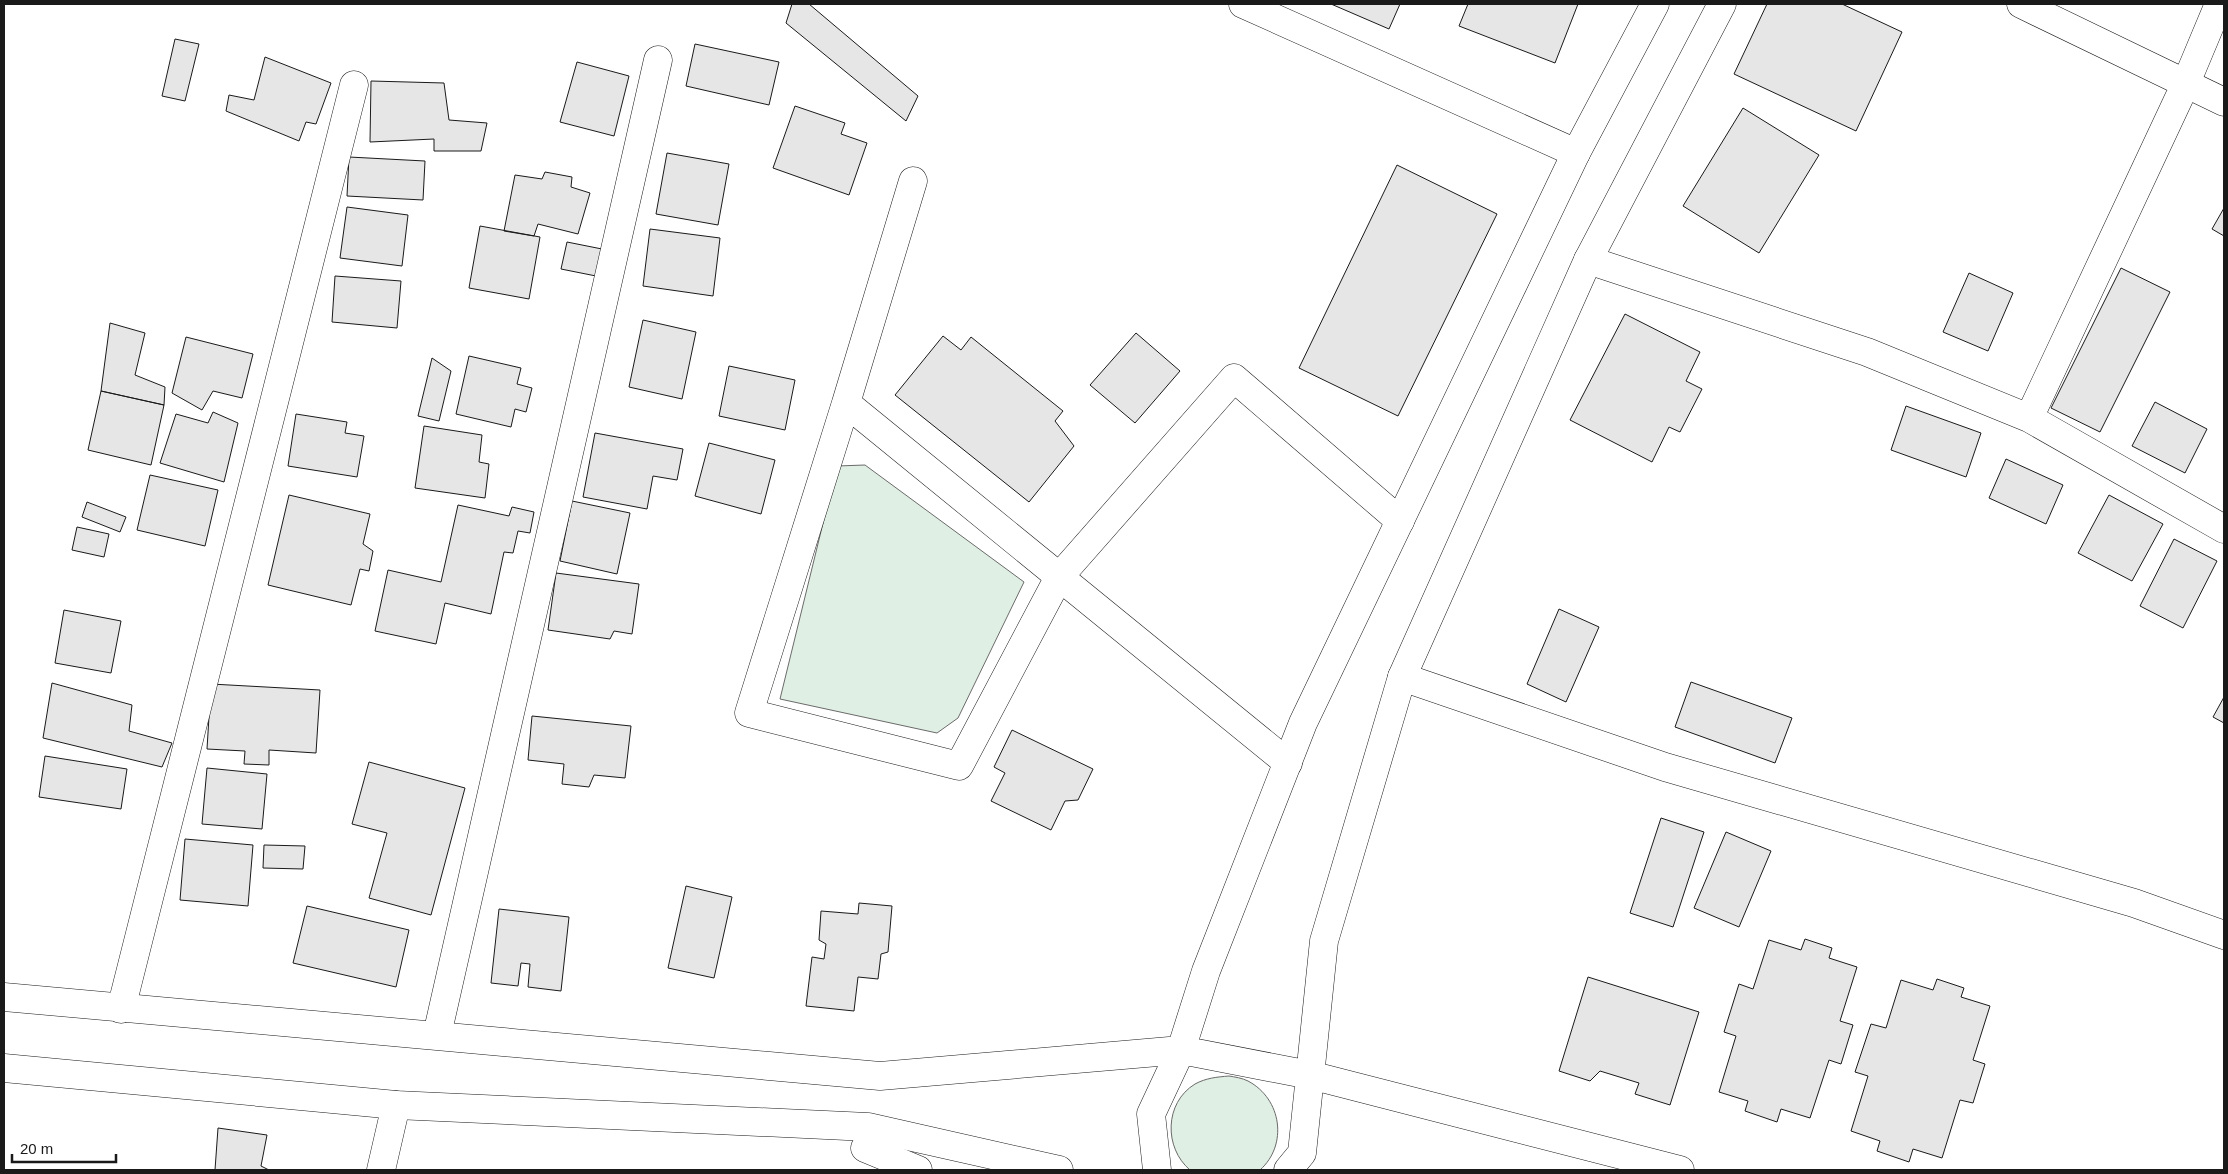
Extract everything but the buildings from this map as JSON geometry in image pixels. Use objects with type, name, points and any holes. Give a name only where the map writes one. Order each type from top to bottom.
[{"type":"street","points":[[1243,4],[1576,153]]},
{"type":"street","points":[[1157,1170],[1152,1114],[1181,1050],[1206,971],[1304,723],[1576,153],[1655,4]]},
{"type":"street","points":[[1288,1170],[1302,1152],[1324,941],[1402,677],[1588,260],[1722,4]]},
{"type":"street","points":[[2021,4],[2224,102]]},
{"type":"street","points":[[2029,418],[2186,84],[2219,4]]},
{"type":"street","points":[[437,1035],[658,60]]},
{"type":"street","points":[[121,1009],[354,85]]},
{"type":"street","points":[[913,181],[749,713],[959,766],[1059,577],[1234,378],[1400,521]]},
{"type":"street","points":[[1588,260],[1867,352],[2029,418],[2224,529]]},
{"type":"street","points":[[846,403],[1288,763]]},
{"type":"street","points":[[1402,677],[1665,767],[2134,903],[2224,935]]},
{"type":"street","points":[[4,998],[437,1035],[880,1076],[1181,1050],[1310,1074],[1680,1170]]},
{"type":"street","points":[[4,1068],[864,1148],[1059,1170]]},
{"type":"street","points":[[381,1170],[396,1105]]},
{"type":"street","points":[[864,1148],[918,1170]]},
{"type":"green space","points":[[865,465],[1024,582],[958,718],[937,733],[780,699],[837,466]]},
{"type":"green space","points":[[1229,1076],[1248,1081],[1268,1099],[1274,1110],[1277,1123],[1275,1148],[1269,1160],[1260,1170],[1190,1170],[1181,1161],[1175,1150],[1172,1138],[1171,1126],[1177,1102],[1195,1084],[1207,1079]]}]
